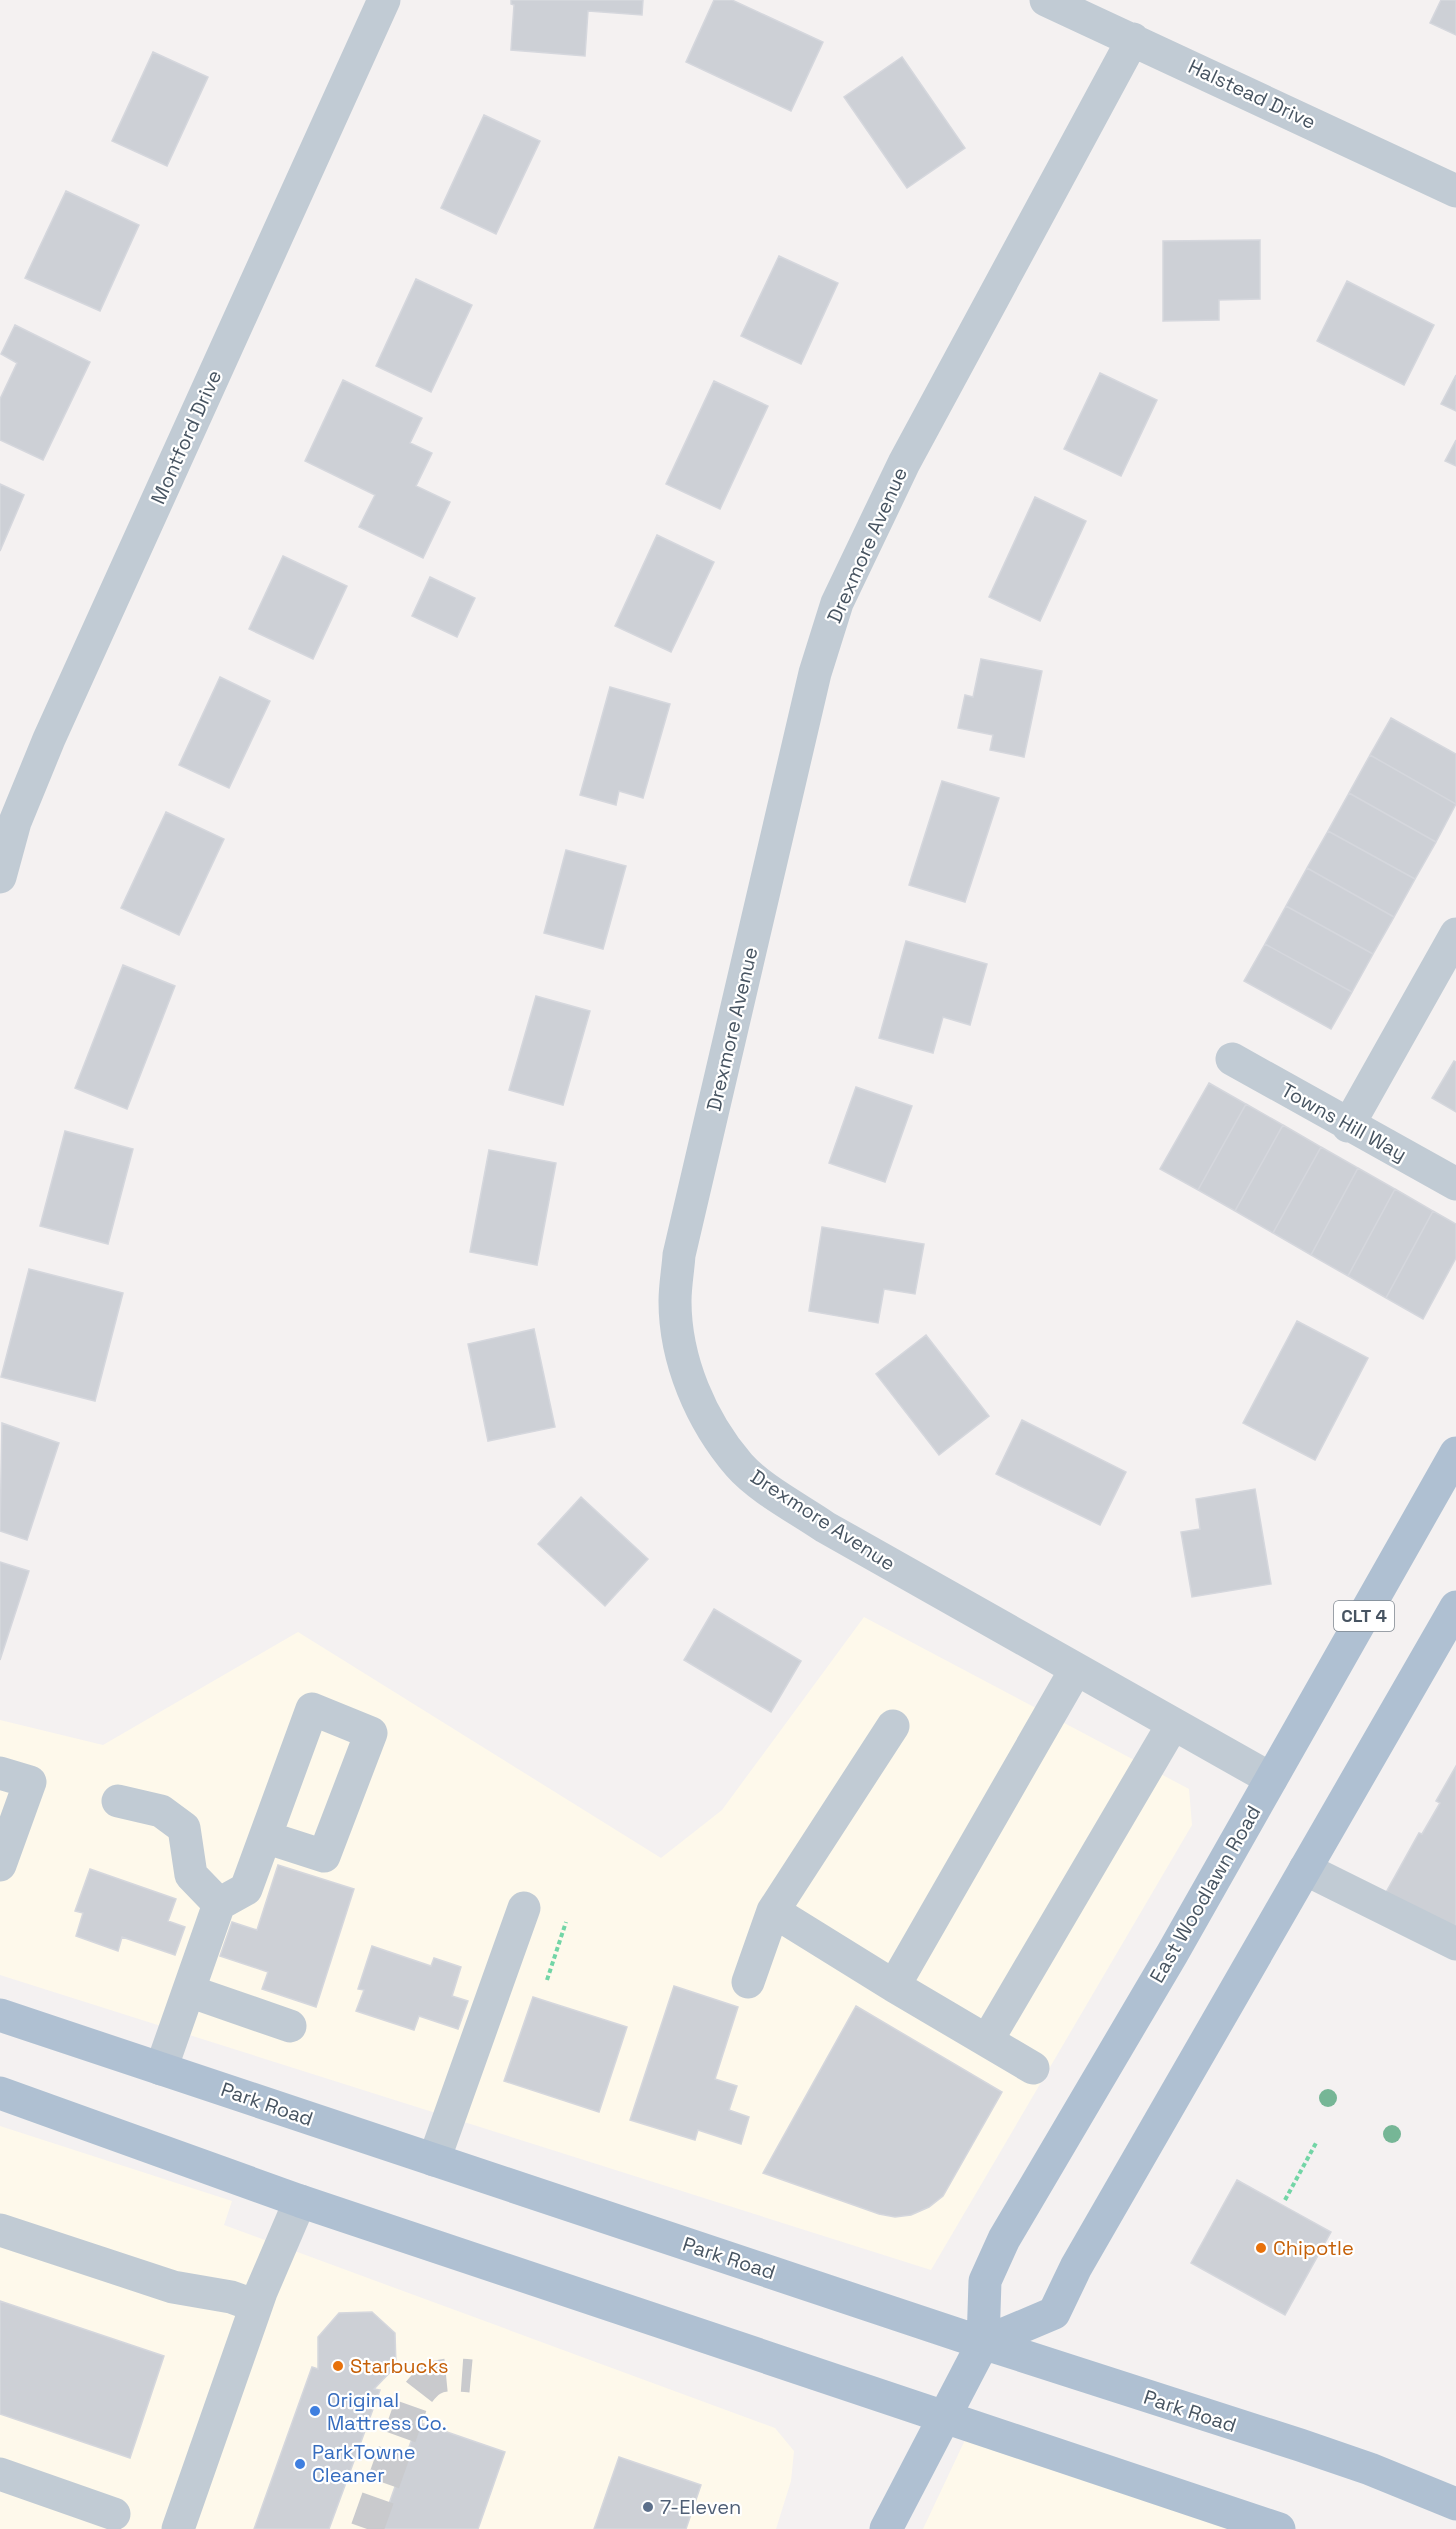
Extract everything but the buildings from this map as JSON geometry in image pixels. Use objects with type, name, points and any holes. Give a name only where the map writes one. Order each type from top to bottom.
[{"type":"main road","name":"East Woodlawn Road","points":[[886,2529],[983,2343],[985,2281],[1004,2239],[1172,1954],[1456,1453]]},
{"type":"main road","points":[[983,2343],[1054,2313],[1076,2266],[1456,1607]]},
{"type":"main road","name":"Park Road","points":[[0,2015],[983,2343],[1320,2452],[1456,2504]]},
{"type":"main road","points":[[0,2093],[300,2201],[1279,2529]]},
{"type":"street","name":"Montford Drive","points":[[0,877],[15,822],[48,739],[384,0]]},
{"type":"street","name":"Halstead Drive","points":[[1046,0],[1456,192]]},
{"type":"street","name":"Drexmore Avenue","points":[[1133,39],[904,463],[837,603],[815,674],[682,1244],[675,1301],[681,1352],[704,1414],[740,1466],[825,1527],[1271,1779]]},
{"type":"street","points":[[1348,1125],[1456,934]]},
{"type":"street","name":"Towns Hill Way","points":[[1232,1059],[1456,1184]]},
{"type":"street","points":[[894,1986],[1076,1669]]},
{"type":"street","points":[[988,2039],[1173,1724]]},
{"type":"street","points":[[748,1982],[773,1911],[893,1726]]},
{"type":"street","points":[[0,1773],[30,1782],[0,1865]]},
{"type":"street","points":[[118,1802],[161,1811],[184,1828],[190,1875],[219,1904]]},
{"type":"street","points":[[161,2069],[219,1904],[246,1889],[265,1837]]},
{"type":"street","points":[[1305,1869],[1456,1944]]},
{"type":"street","points":[[434,2160],[524,1908]]},
{"type":"street","points":[[773,1911],[1033,2068]]},
{"type":"street","points":[[189,1991],[290,2026]]},
{"type":"street","points":[[178,2529],[256,2306],[300,2201]]},
{"type":"street","points":[[0,2230],[173,2287],[231,2297],[256,2306]]},
{"type":"street","points":[[0,2475],[114,2514]]},
{"type":"path","points":[[548,1980],[566,1923]]},
{"type":"path","points":[[1285,2200],[1316,2143]]},
{"type":"shaded area","points":[[864,1617],[1189,1789],[1192,1825],[931,2270],[0,1975],[0,1720],[103,1745],[298,1632],[661,1858],[722,1810]]},
{"type":"shaded area","points":[[0,2126],[232,2201],[224,2225],[775,2428],[794,2451],[791,2481],[776,2529],[0,2529]]},
{"type":"shaded area","points":[[965,2440],[1237,2529],[923,2529]]},
{"type":"tunnel","points":[[367,2529],[412,2402],[418,2393],[436,2377],[471,2376]]},
{"type":"place","name":"Chipotle","points":[[1261,2248]]},
{"type":"place","name":"Starbucks","points":[[338,2366]]},
{"type":"place","name":"Original Mattress Co.","points":[[315,2411]]},
{"type":"place","name":"ParkTowne Cleaner","points":[[300,2464]]},
{"type":"place","name":"7-Eleven","points":[[648,2507]]}]
